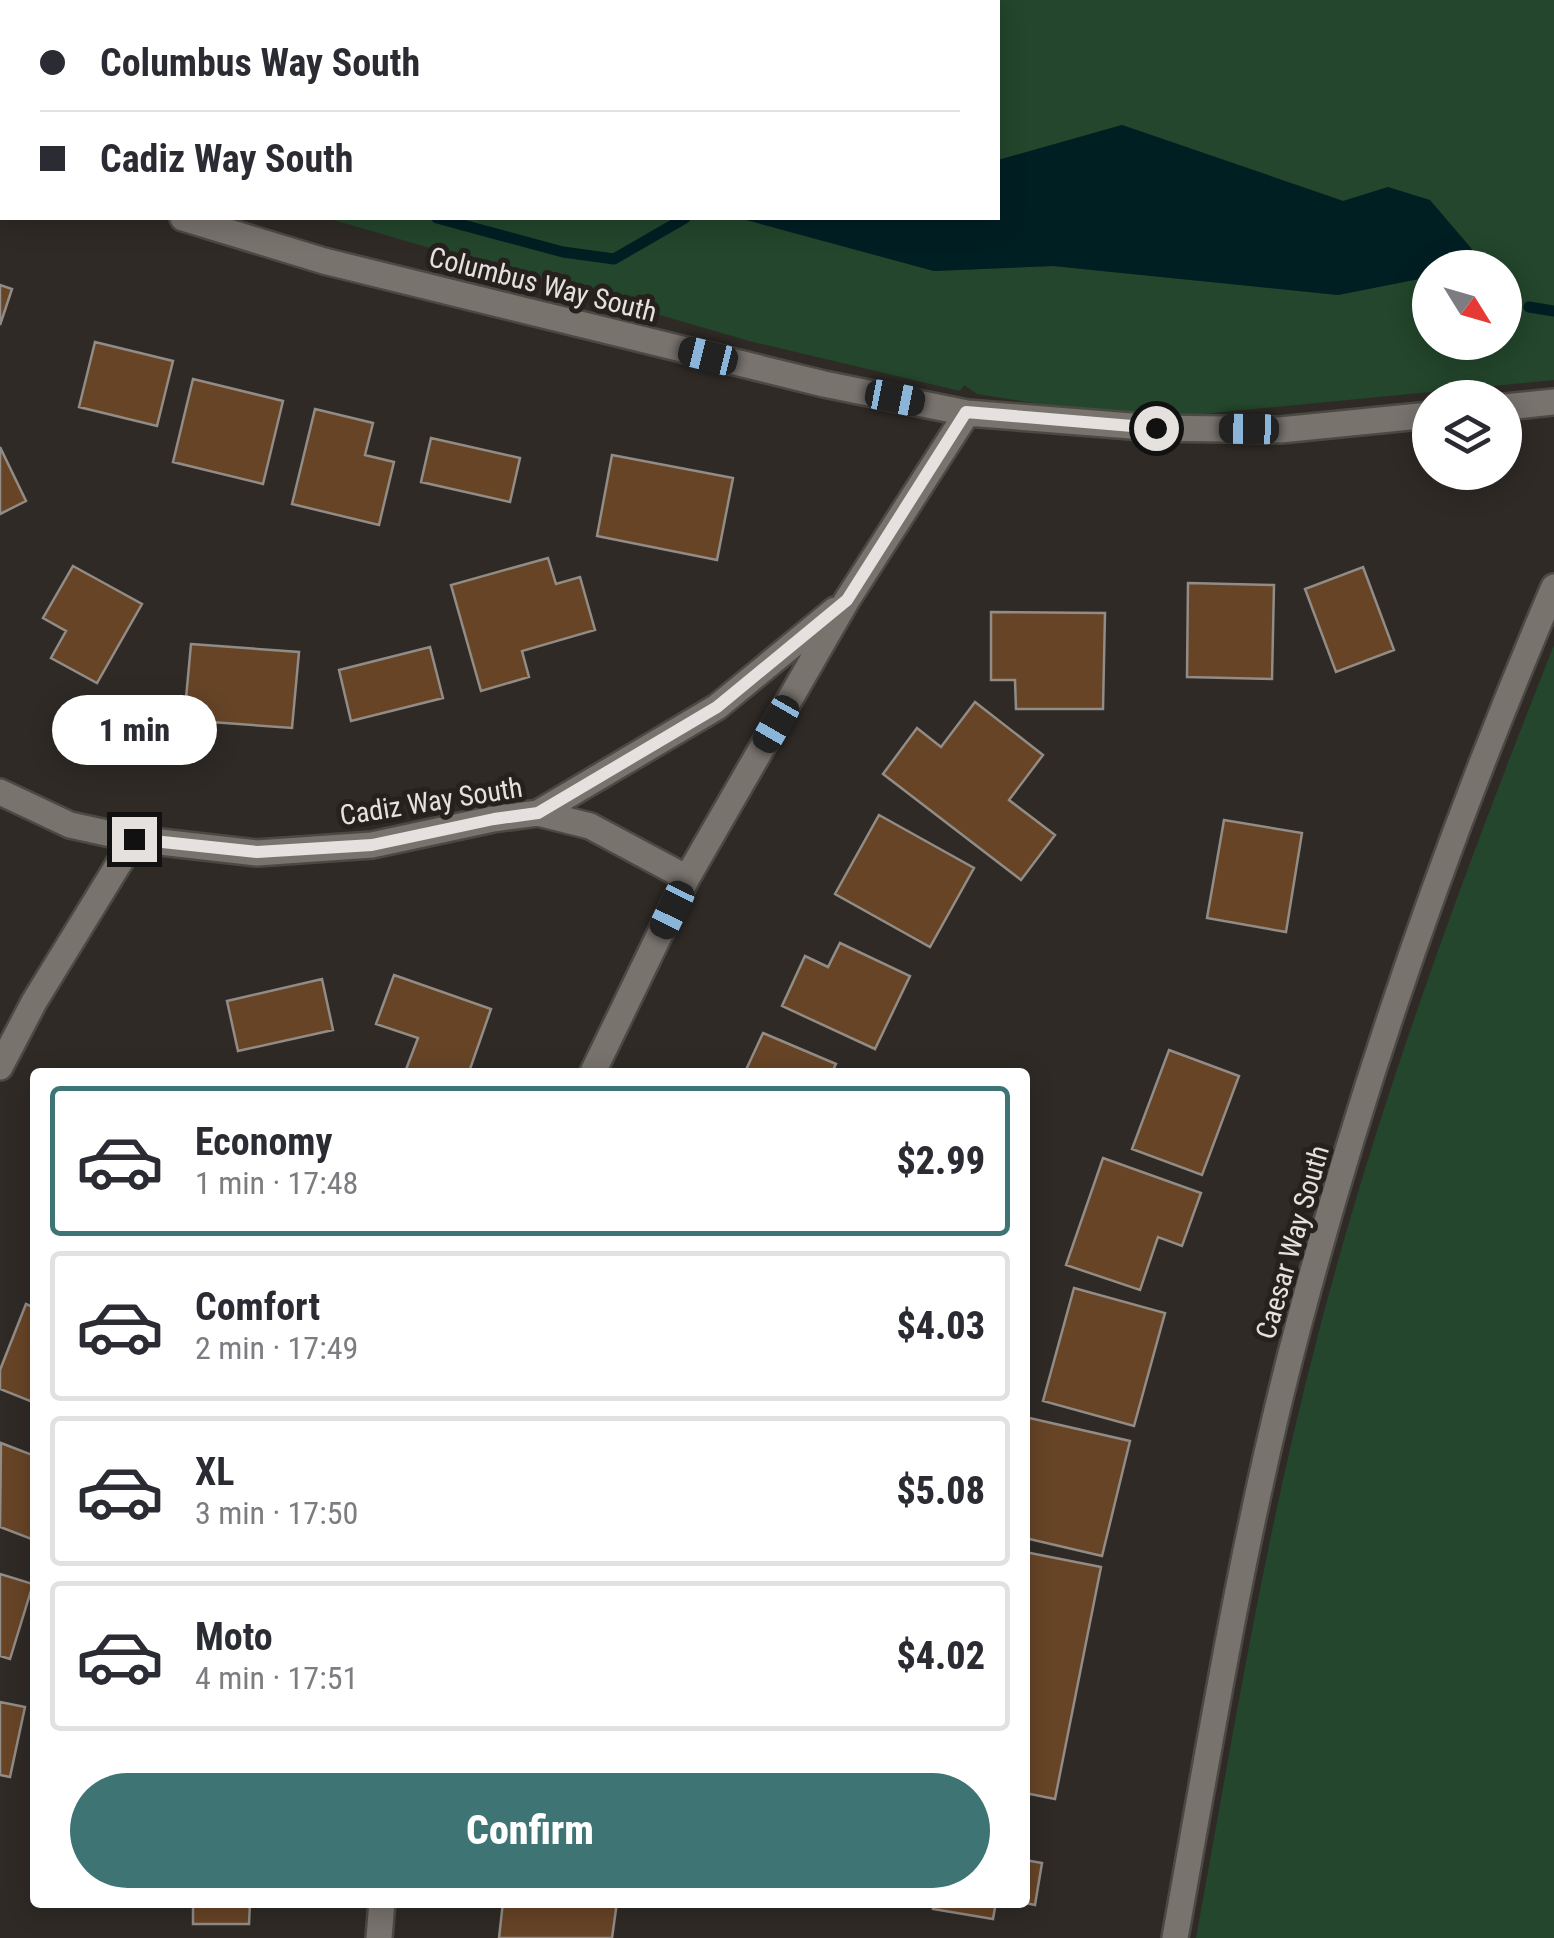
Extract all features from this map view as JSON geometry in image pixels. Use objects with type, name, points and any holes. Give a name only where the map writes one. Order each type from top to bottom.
[{"type":"street","name":"Columbus Way South","points":[[189,220],[324,262],[824,384],[966,412],[1156,428],[1280,430],[1412,417]]},
{"type":"street","points":[[1522,405],[1554,402]]},
{"type":"street","points":[[595,1068],[687,878],[847,600],[966,412]]},
{"type":"street","name":"Caesar Way South","points":[[1174,1938],[1248,1541],[1299,1322],[1372,1075],[1429,911],[1554,588]]},
{"type":"street","points":[[538,813],[717,707],[847,600]]},
{"type":"street","name":"Cadiz Way South","points":[[0,792],[70,825],[134,839],[257,852],[352,846],[538,813],[590,826],[687,878]]},
{"type":"street","points":[[0,1067],[34,1002],[134,839]]},
{"type":"street","points":[[379,1938],[382,1908]]},
{"type":"green space","points":[[1000,0],[1554,0],[1554,380],[1522,383],[1522,380],[1412,380],[1412,394],[1141,420],[977,394],[964,385],[960,391],[749,341],[334,220],[745,220],[934,271],[1053,266],[1338,295],[1412,280],[1412,360],[1522,360],[1522,250],[1472,250],[1388,187],[1344,201],[1122,125],[1000,159]]},
{"type":"green space","points":[[1554,645],[1554,1938],[1196,1938],[1267,1557],[1300,1406],[1343,1244],[1426,985]]},
{"type":"water","points":[[1122,125],[1343,201],[1388,187],[1430,200],[1472,250],[1412,250],[1412,280],[1338,295],[1053,266],[934,271],[746,220],[1000,220],[1000,159]]},
{"type":"building","points":[[0,285],[12,289],[0,325]]},
{"type":"building","points":[[95,342],[173,361],[157,426],[79,407]]},
{"type":"building","points":[[193,379],[283,401],[263,484],[173,462]]},
{"type":"building","points":[[315,409],[373,423],[365,455],[394,462],[379,525],[292,504]]},
{"type":"building","points":[[431,438],[520,458],[510,502],[421,482]]},
{"type":"building","points":[[0,447],[26,501],[0,514]]},
{"type":"building","points":[[612,455],[733,478],[717,560],[597,536]]},
{"type":"building","points":[[548,558],[556,584],[580,577],[595,630],[522,651],[529,677],[481,691],[451,585]]},
{"type":"building","points":[[73,566],[142,604],[97,683],[51,658],[66,631],[43,618]]},
{"type":"building","points":[[1363,567],[1394,650],[1336,672],[1305,589]]},
{"type":"building","points":[[1188,583],[1274,585],[1272,679],[1187,677]]},
{"type":"building","points":[[991,612],[1105,613],[1103,709],[1016,709],[1015,680],[991,680]]},
{"type":"building","points":[[191,644],[299,652],[292,728],[184,720]]},
{"type":"building","points":[[430,647],[443,698],[351,721],[339,670]]},
{"type":"building","points":[[975,702],[1043,755],[1009,800],[1055,835],[1021,880],[883,774],[917,728],[941,747]]},
{"type":"building","points":[[879,815],[974,868],[930,947],[835,894]]},
{"type":"building","points":[[1224,820],[1302,833],[1286,932],[1207,918]]},
{"type":"building","points":[[840,943],[910,976],[875,1049],[782,1006],[805,956],[828,967]]},
{"type":"building","points":[[394,975],[491,1009],[470,1068],[407,1068],[418,1038],[376,1024]]},
{"type":"building","points":[[322,979],[333,1030],[238,1051],[227,1001]]},
{"type":"building","points":[[763,1033],[836,1064],[834,1068],[747,1068]]},
{"type":"building","points":[[1169,1050],[1239,1076],[1202,1175],[1132,1149]]},
{"type":"building","points":[[1103,1158],[1201,1193],[1182,1246],[1158,1237],[1140,1290],[1066,1265]]},
{"type":"building","points":[[1074,1288],[1165,1313],[1134,1426],[1043,1401]]},
{"type":"building","points":[[26,1304],[30,1306],[30,1401],[0,1389],[0,1370]]},
{"type":"building","points":[[1030,1418],[1130,1441],[1102,1556],[1030,1539]]},
{"type":"building","points":[[1,1443],[30,1454],[30,1538],[0,1527]]},
{"type":"building","points":[[1030,1553],[1101,1567],[1055,1799],[1030,1794]]},
{"type":"building","points":[[0,1574],[30,1583],[30,1594],[10,1659],[0,1656]]},
{"type":"building","points":[[0,1702],[25,1707],[10,1777],[0,1775]]},
{"type":"building","points":[[1030,1861],[1042,1863],[1035,1905],[1030,1904]]},
{"type":"building","points":[[193,1908],[250,1908],[249,1924],[193,1924]]},
{"type":"building","points":[[502,1908],[616,1908],[612,1938],[499,1938]]},
{"type":"building","points":[[933,1908],[995,1908],[993,1919]]},
{"type":"waterway","points":[[444,220],[563,252],[614,259],[682,220]]},
{"type":"waterway","points":[[1529,307],[1554,311]]},
{"type":"route","points":[[134,839],[257,852],[372,845],[538,813],[717,707],[847,600],[966,412],[1156,428]]}]
